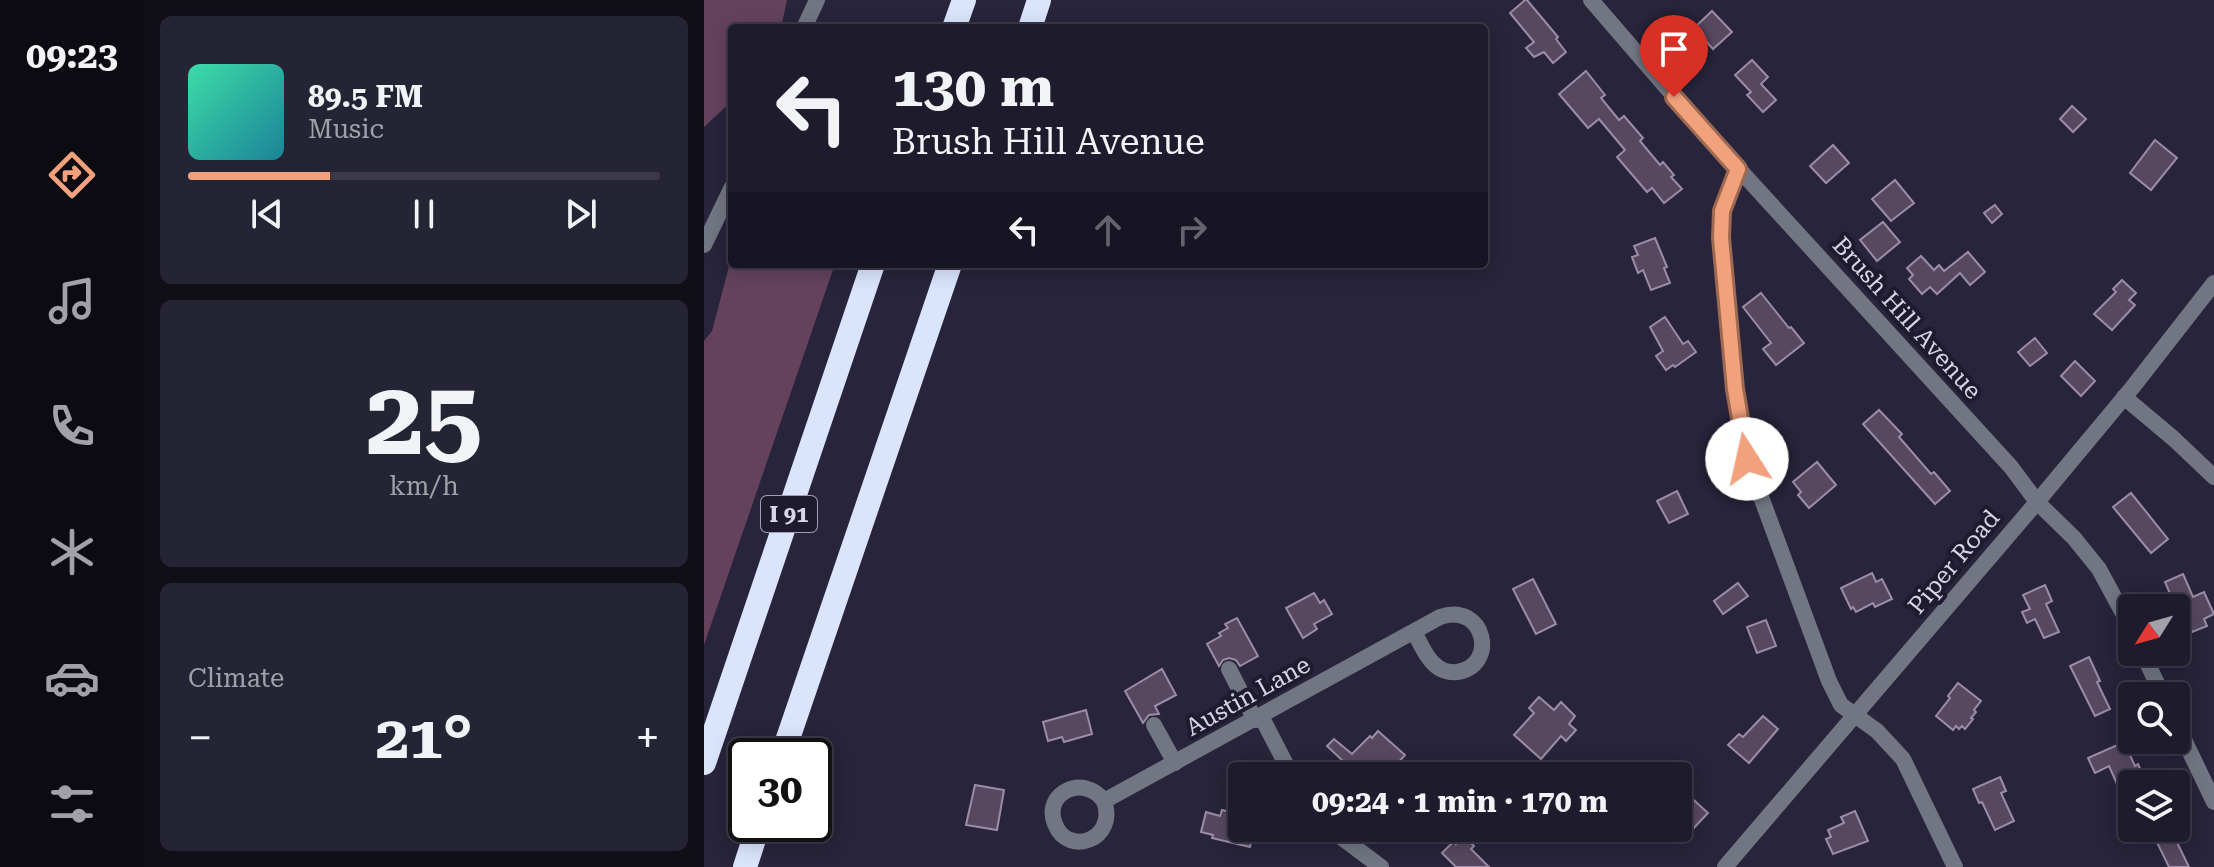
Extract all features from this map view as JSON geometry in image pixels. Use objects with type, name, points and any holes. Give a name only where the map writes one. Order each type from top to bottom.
[{"type":"highway","points":[[955,24],[964,0]]},
{"type":"highway","points":[[1031,24],[1039,0]]},
{"type":"highway","name":"I 91","points":[[704,763],[872,268]]},
{"type":"highway","points":[[788,738],[949,268]]},
{"type":"highway","points":[[745,867],[753,842]]},
{"type":"street","points":[[806,24],[817,0]]},
{"type":"street","name":"Brush Hill Avenue","points":[[1591,0],[1738,169],[2011,467],[2037,502],[2074,538],[2099,569],[2118,604]]},
{"type":"street","points":[[1738,169],[1722,211],[1721,238],[1735,389],[1747,459],[1829,681],[1841,705],[1877,731],[1903,759],[1955,867]]},
{"type":"street","points":[[704,245],[728,195]]},
{"type":"street","name":"Piper Road","points":[[1725,867],[2037,502],[2211,292]]},
{"type":"street","points":[[2124,397],[2214,477]]},
{"type":"street","name":"Austin Lane","points":[[1104,801],[1414,632]]},
{"type":"street","points":[[1229,669],[1284,762]]},
{"type":"street","points":[[1154,725],[1175,763]]},
{"type":"street","points":[[2190,752],[2214,802]]},
{"type":"street","points":[[1348,842],[1381,867]]},
{"type":"shaded area","points":[[704,0],[787,0],[782,24],[728,24],[728,105],[704,127]]},
{"type":"shaded area","points":[[729,268],[834,268],[704,645],[704,341],[712,331]]},
{"type":"building","points":[[1525,0],[1558,37],[1556,39],[1566,52],[1553,63],[1544,52],[1534,57],[1526,48],[1534,42],[1510,13]]},
{"type":"building","points":[[1712,11],[1732,32],[1713,49],[1694,28]]},
{"type":"building","points":[[1752,60],[1768,77],[1761,84],[1776,100],[1763,112],[1747,95],[1751,92],[1735,75]]},
{"type":"building","points":[[1586,71],[1605,95],[1601,98],[1619,120],[1624,116],[1660,165],[1663,162],[1674,175],[1671,177],[1682,189],[1664,203],[1652,188],[1647,192],[1617,157],[1625,150],[1599,119],[1588,128],[1559,94]]},
{"type":"building","points":[[2072,106],[2086,119],[2073,132],[2060,119]]},
{"type":"building","points":[[2155,140],[2177,158],[2151,190],[2130,173]]},
{"type":"building","points":[[1833,145],[1849,163],[1826,183],[1810,166]]},
{"type":"building","points":[[1895,180],[1914,203],[1891,221],[1872,199]]},
{"type":"building","points":[[1995,205],[2002,214],[1992,223],[1984,213]]},
{"type":"building","points":[[1883,222],[1900,242],[1877,261],[1860,240]]},
{"type":"building","points":[[1655,238],[1670,283],[1651,290],[1643,270],[1638,273],[1632,257],[1638,255],[1634,246]]},
{"type":"building","points":[[1968,252],[1985,272],[1970,285],[1960,273],[1937,294],[1930,287],[1922,294],[1909,279],[1913,275],[1907,268],[1921,256],[1934,270],[1939,265],[1944,271]]},
{"type":"building","points":[[2122,280],[2136,293],[2129,300],[2135,305],[2112,330],[2094,314],[2116,292],[2113,289]]},
{"type":"building","points":[[1761,293],[1804,343],[1776,365],[1763,349],[1771,343],[1743,307]]},
{"type":"building","points":[[1665,317],[1683,344],[1688,341],[1696,352],[1666,370],[1656,356],[1663,351],[1650,327]]},
{"type":"building","points":[[2035,338],[2047,353],[2030,366],[2018,352]]},
{"type":"building","points":[[2075,361],[2095,381],[2081,396],[2061,376]]},
{"type":"building","points":[[1879,410],[1902,434],[1899,437],[1931,474],[1934,472],[1950,491],[1935,504],[1863,424]]},
{"type":"building","points":[[1817,462],[1836,485],[1809,508],[1798,495],[1801,492],[1793,482]]},
{"type":"building","points":[[1677,491],[1688,514],[1669,523],[1657,501]]},
{"type":"building","points":[[2131,493],[2168,539],[2151,553],[2113,507]]},
{"type":"building","points":[[1872,573],[1876,582],[1882,579],[1892,599],[1875,607],[1873,603],[1856,612],[1853,607],[1851,609],[1841,588]]},
{"type":"building","points":[[2183,574],[2193,597],[2204,592],[2214,614],[2204,619],[2207,626],[2192,632],[2190,594],[2170,594],[2165,582]]},
{"type":"building","points":[[1533,579],[1556,624],[1536,634],[1513,589]]},
{"type":"building","points":[[1738,583],[1748,596],[1723,614],[1714,601]]},
{"type":"building","points":[[2045,585],[2052,601],[2046,604],[2059,632],[2044,638],[2035,619],[2027,623],[2022,612],[2030,609],[2023,595]]},
{"type":"building","points":[[1314,593],[1320,603],[1324,600],[1332,614],[1314,624],[1317,629],[1303,638],[1286,608]]},
{"type":"building","points":[[1237,618],[1258,656],[1240,666],[1236,660],[1229,658],[1219,666],[1207,644],[1221,636],[1219,633],[1228,628],[1225,624]]},
{"type":"building","points":[[1766,620],[1776,646],[1757,653],[1747,627]]},
{"type":"building","points":[[2089,657],[2110,709],[2095,716],[2070,666]]},
{"type":"building","points":[[1162,669],[1176,695],[1155,706],[1159,714],[1149,715],[1143,723],[1125,691]]},
{"type":"building","points":[[1958,683],[1981,701],[1965,729],[1956,726],[1953,730],[1936,716]]},
{"type":"building","points":[[1539,697],[1554,710],[1561,702],[1575,716],[1569,724],[1576,730],[1566,741],[1561,736],[1541,759],[1514,735],[1534,713],[1529,708]]},
{"type":"building","points":[[1086,710],[1092,734],[1064,742],[1062,737],[1048,741],[1043,722]]},
{"type":"building","points":[[1763,716],[1778,729],[1749,763],[1728,745],[1739,734],[1743,737]]},
{"type":"building","points":[[1378,731],[1405,755],[1399,762],[1344,762],[1327,746],[1334,739],[1352,754],[1370,736],[1372,738]]},
{"type":"building","points":[[2118,745],[2118,754],[2130,754],[2141,770],[2118,770],[2117,784],[2109,766],[2095,773],[2088,758]]},
{"type":"building","points":[[2000,777],[2006,791],[2001,793],[2014,821],[1995,830],[1973,789]]},
{"type":"building","points":[[975,785],[1004,790],[997,830],[966,825]]},
{"type":"building","points":[[1692,798],[1708,813],[1692,830]]},
{"type":"building","points":[[1222,810],[1228,812],[1228,842],[1201,832],[1206,812],[1220,816]]},
{"type":"building","points":[[1855,811],[1868,841],[1833,854],[1826,839],[1831,837],[1828,830],[1844,823],[1841,817]]},
{"type":"building","points":[[1229,842],[1251,842],[1250,847]]},
{"type":"building","points":[[1453,842],[1470,842],[1474,846],[1471,849],[1489,867],[1456,867],[1442,853]]},
{"type":"building","points":[[2157,842],[2177,842],[2189,867],[2169,867]]},
{"type":"route","points":[[1674,97],[1738,169],[1722,211],[1721,238],[1735,389],[1747,459]]}]
